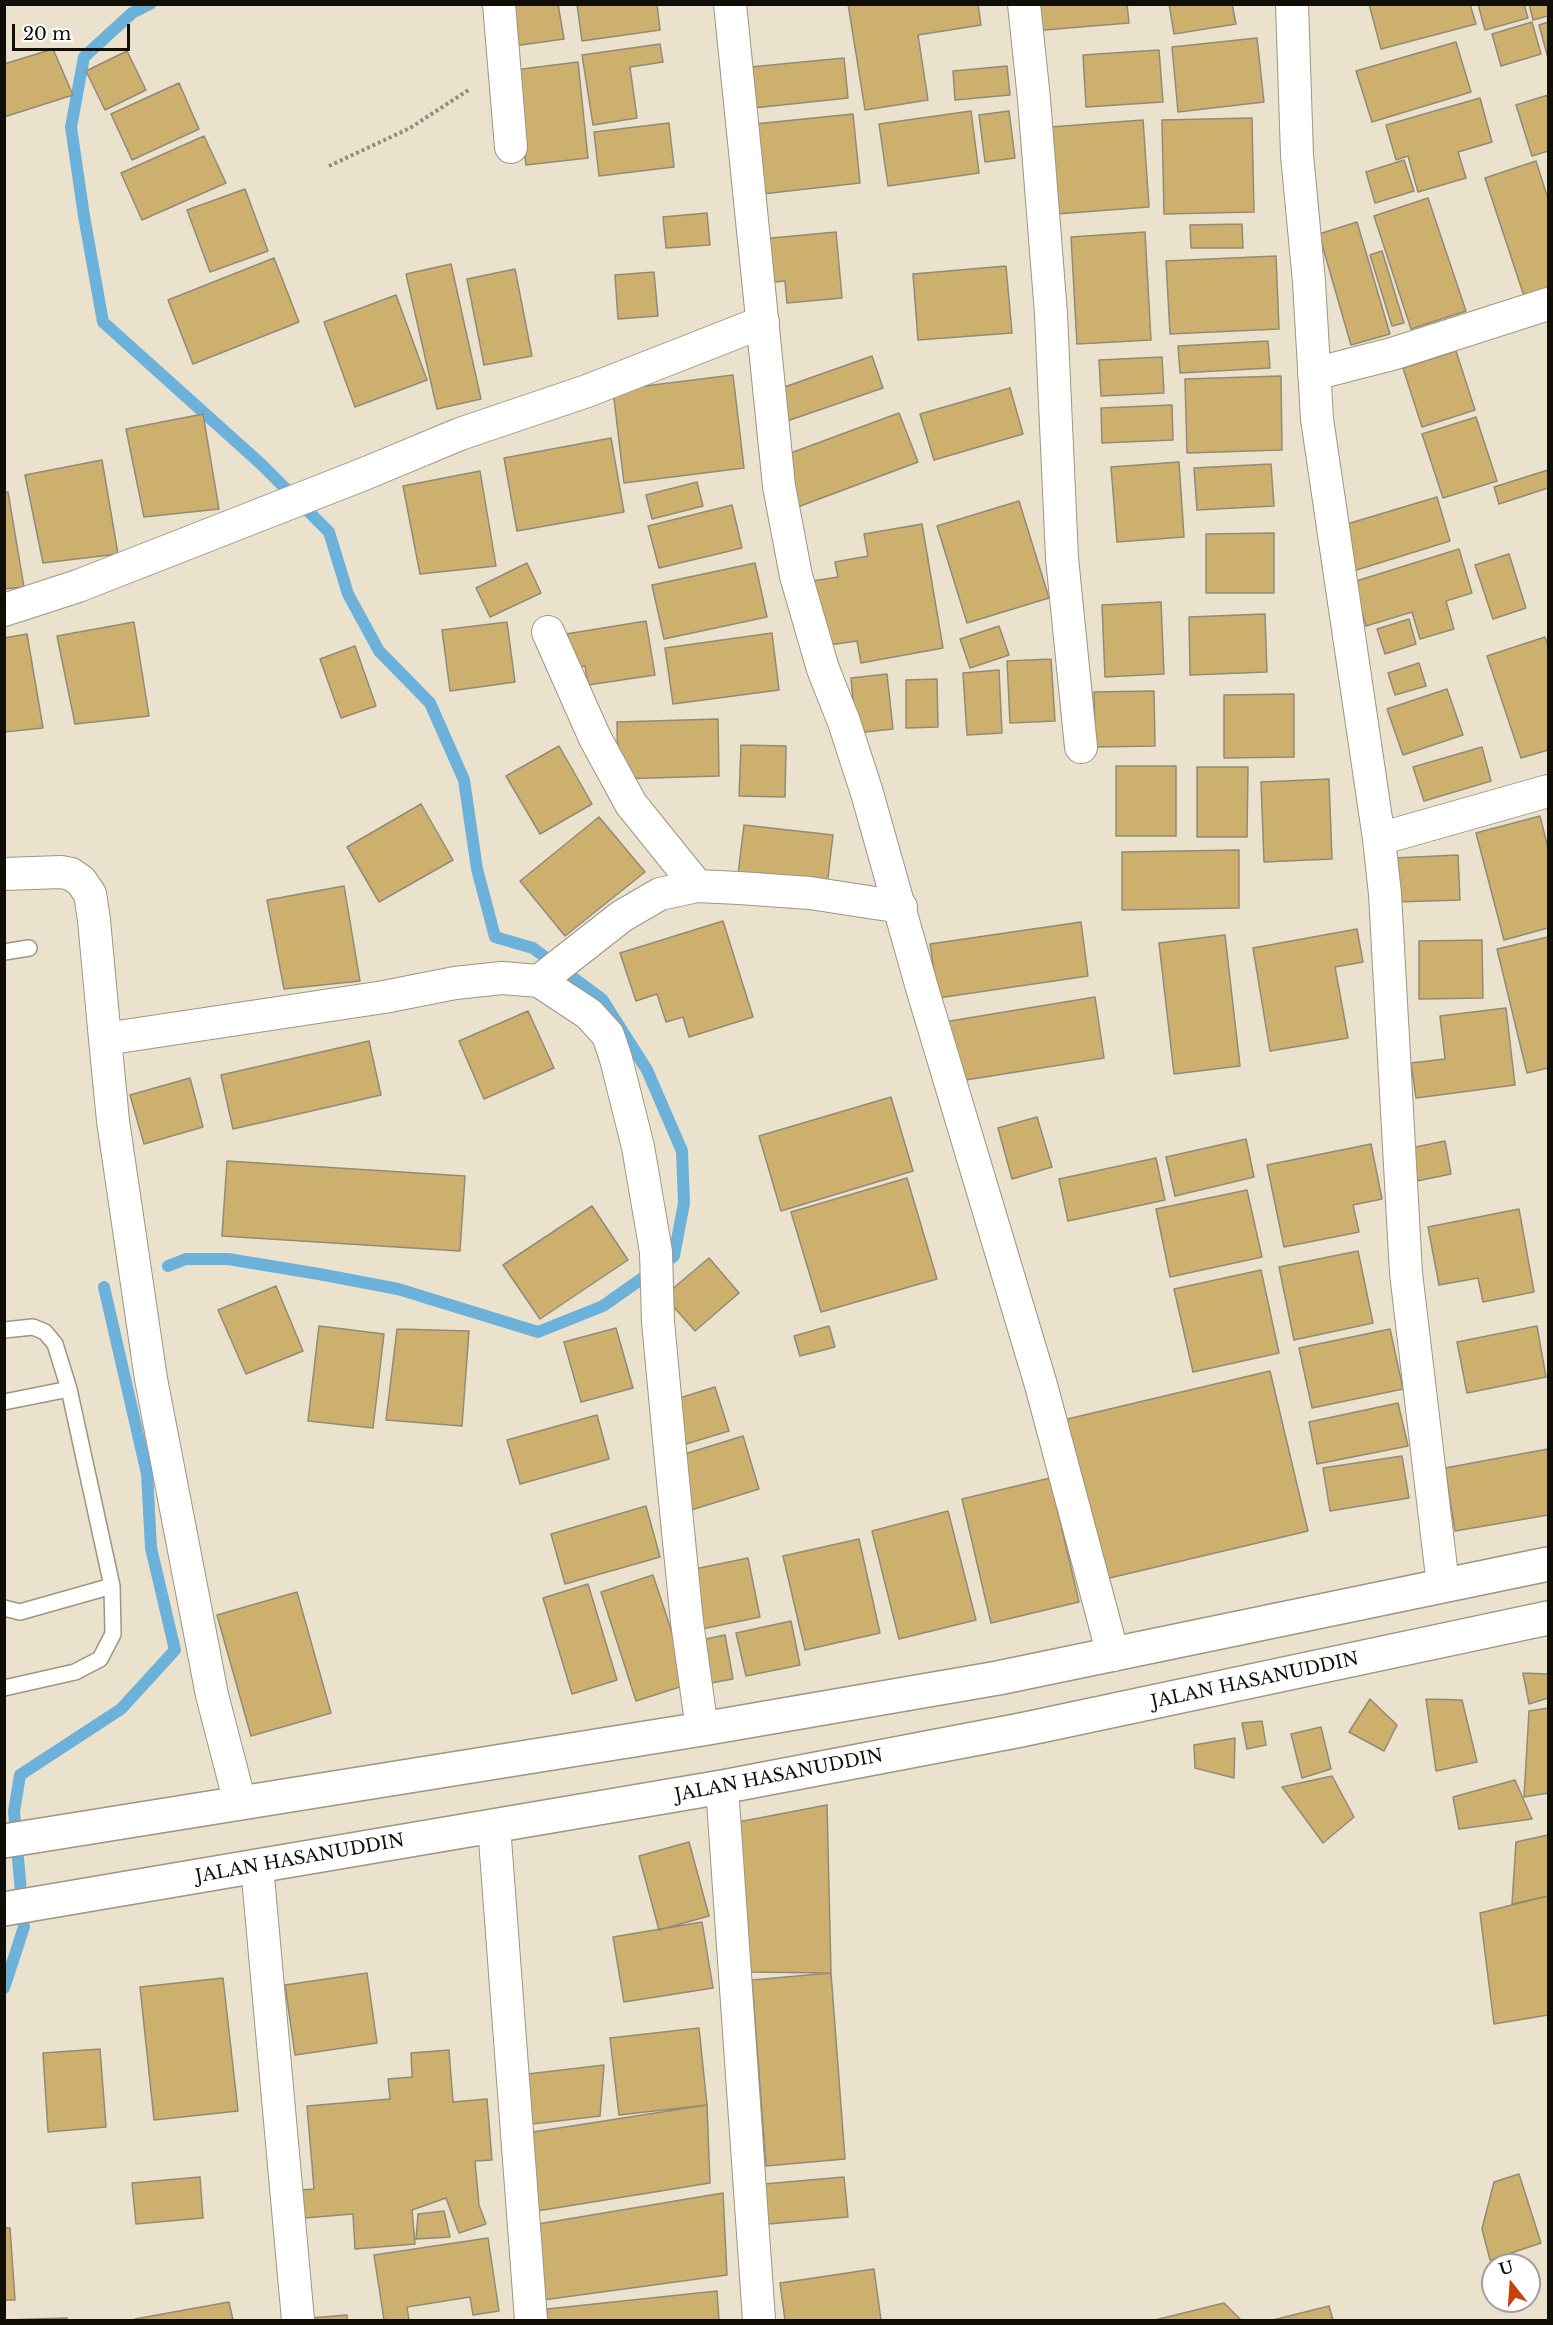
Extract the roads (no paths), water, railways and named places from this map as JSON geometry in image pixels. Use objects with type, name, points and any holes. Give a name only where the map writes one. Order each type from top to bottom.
[{"type":"street","points":[[499,4],[511,147]]},
{"type":"street","points":[[730,4],[779,486],[795,576],[822,669],[844,722],[901,907],[925,999],[1041,1385],[1113,1655]]},
{"type":"street","points":[[1024,4],[1051,314],[1062,558],[1081,747]]},
{"type":"street","points":[[1292,4],[1297,155],[1309,282],[1314,374],[1322,453],[1379,839],[1406,1273],[1443,1585]]},
{"type":"street","points":[[1314,374],[1392,354],[1548,304]]},
{"type":"street","points":[[4,610],[78,586],[272,511],[460,434],[587,391],[763,322]]},
{"type":"street","points":[[548,633],[595,738],[631,804],[697,886]]},
{"type":"street","points":[[1379,839],[1548,791]]},
{"type":"street","points":[[4,874],[61,872],[71,874],[81,881],[90,894],[113,1121],[151,1379],[212,1695],[240,1803]]},
{"type":"street","points":[[540,980],[622,916],[660,894],[697,886],[810,893],[901,907]]},
{"type":"street","points":[[105,1039],[384,997],[455,983],[502,978],[540,980],[589,1014],[608,1035],[638,1147],[656,1252],[658,1322],[687,1622],[702,1729]]},
{"type":"street","points":[[10,1840],[702,1729],[998,1678],[1548,1564]]},
{"type":"street","name":"JALAN HASANUDDIN","points":[[16,1907],[722,1787],[1021,1730],[1548,1618]]},
{"type":"street","points":[[722,1787],[759,2320]]},
{"type":"street","points":[[494,1826],[531,2320]]},
{"type":"street","points":[[257,1866],[298,2320]]},
{"type":"lane","points":[[4,952],[29,948]]},
{"type":"lane","points":[[4,1330],[33,1327],[45,1332],[55,1344],[69,1389],[112,1586],[113,1634],[100,1659],[75,1672],[4,1688]]},
{"type":"lane","points":[[4,1402],[69,1389]]},
{"type":"lane","points":[[4,1608],[20,1612],[112,1586]]},
{"type":"waterway","points":[[150,4],[132,13],[84,57],[71,127],[103,322],[261,464],[329,532],[348,594],[379,651],[430,703],[464,780],[477,869],[495,937],[533,948],[602,999],[647,1070],[682,1151],[684,1203],[674,1256],[603,1306],[538,1332],[398,1289],[319,1274],[228,1259],[186,1259],[168,1266]]},
{"type":"waterway","points":[[4,1988],[24,1927],[14,1812],[20,1775],[121,1709],[175,1650],[151,1548],[147,1474],[104,1287]]}]
